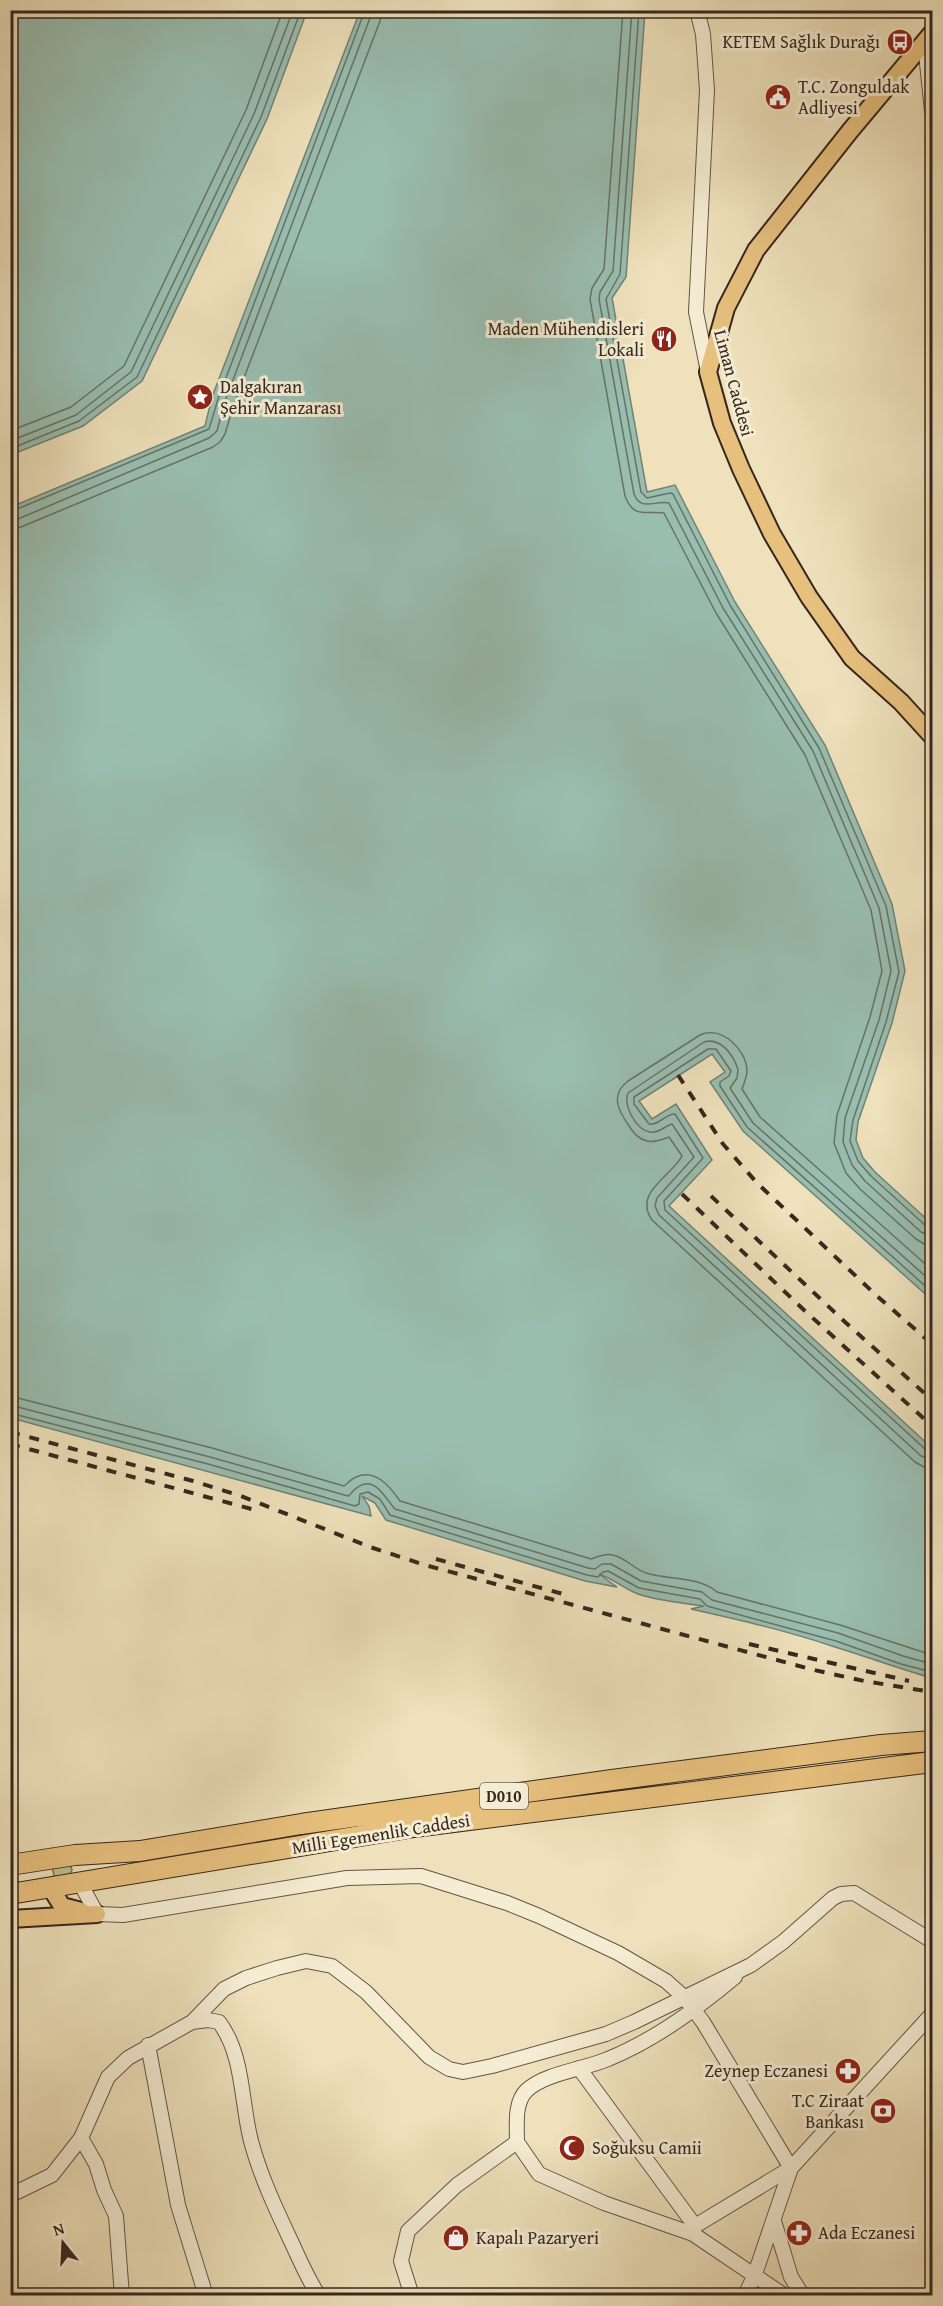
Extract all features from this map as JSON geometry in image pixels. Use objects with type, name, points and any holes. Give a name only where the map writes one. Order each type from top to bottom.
[{"type":"highway","name":"Milli Egemenlik Caddesi","points":[[10,1865],[75,1855],[140,1851],[301,1824],[612,1780],[881,1745],[933,1742]]},
{"type":"highway","name":"Milli Egemenlik Caddesi","points":[[10,1894],[414,1827],[933,1762]]},
{"type":"highway","points":[[75,1855],[80,1883]]},
{"type":"highway","points":[[45,1859],[50,1887]]},
{"type":"main road","points":[[708,372],[726,308],[756,250],[850,131],[929,38]]},
{"type":"main road","name":"Liman Caddesi","points":[[708,372],[722,423],[741,469],[772,534],[809,597],[852,658],[901,702],[933,736]]},
{"type":"main road","points":[[881,1745],[933,1731]]},
{"type":"main road","points":[[50,1887],[62,1906],[93,1914]]},
{"type":"main road","points":[[10,1919],[93,1914]]},
{"type":"street","name":"Liman Caddesi","points":[[697,10],[704,34],[707,90],[696,312],[708,372]]},
{"type":"street","points":[[929,38],[933,111]]},
{"type":"street","points":[[80,1883],[93,1914],[123,1915],[348,1878],[421,1876],[467,1889],[539,1916],[618,1953],[666,1981],[684,1997],[694,2011],[791,2168],[755,2274],[745,2295]]},
{"type":"street","points":[[933,1941],[854,1893],[841,1894],[694,2011],[609,2059],[553,2076],[527,2090],[518,2105],[517,2142],[539,2174],[604,2203],[694,2230],[791,2168],[933,2014]]},
{"type":"street","points":[[10,2193],[17,2192],[52,2175],[81,2138],[108,2077],[128,2058],[192,2022],[224,1989],[246,1978],[277,1968],[306,1961],[332,1966],[366,1992],[429,2057],[449,2069],[463,2072],[606,2034],[751,1965]]},
{"type":"street","points":[[192,2022],[208,2020],[219,2022],[227,2032],[241,2085],[251,2141],[272,2199],[311,2283],[320,2295]]},
{"type":"street","points":[[148,2045],[178,2205],[206,2295]]},
{"type":"street","points":[[579,2068],[694,2230],[785,2295]]},
{"type":"street","points":[[81,2138],[96,2164],[116,2217],[122,2295]]},
{"type":"street","points":[[412,2295],[401,2261],[408,2231],[457,2185],[517,2142]]},
{"type":"street","points":[[774,2221],[791,2277],[802,2295]]},
{"type":"green space","points":[[70,1864],[72,1870],[69,1876],[57,1878],[54,1876],[52,1866]]},
{"type":"water","points":[[11,10],[307,11],[267,119],[142,381],[83,426],[11,455]]},
{"type":"water","points":[[360,11],[645,11],[626,277],[612,298],[647,492],[675,485],[735,602],[825,745],[892,904],[905,971],[892,1023],[858,1122],[856,1140],[863,1158],[875,1172],[932,1224],[932,1300],[743,1131],[710,1082],[725,1072],[712,1054],[639,1101],[652,1119],[676,1104],[712,1160],[669,1206],[932,1448],[932,1678],[800,1636],[691,1609],[704,1606],[638,1594],[599,1574],[617,1587],[585,1581],[386,1520],[375,1503],[362,1496],[369,1506],[371,1516],[11,1418],[11,507],[205,426],[212,397]]},
{"type":"railway","points":[[678,1075],[723,1144],[757,1183],[877,1296],[932,1344]]},
{"type":"railway","points":[[682,1194],[805,1311],[932,1426]]},
{"type":"railway","points":[[711,1196],[932,1400]]},
{"type":"railway","points":[[10,1432],[241,1496],[370,1547],[425,1565],[814,1670],[932,1692]]},
{"type":"railway","points":[[10,1444],[259,1511]]},
{"type":"railway","points":[[436,1559],[563,1594]]},
{"type":"railway","points":[[749,1644],[909,1681]]},
{"type":"place","name":"KETEM Sağlık Durağı","points":[[900,42]]},
{"type":"place","name":"T.C. Zonguldak Adliyesi","points":[[778,97]]},
{"type":"place","name":"Maden Mühendisleri Lokali","points":[[664,339]]},
{"type":"place","name":"Dalgakıran Şehir Manzarası","points":[[200,397]]},
{"type":"place","name":"Zeynep Eczanesi","points":[[848,2071]]},
{"type":"place","name":"T.C Ziraat Bankası","points":[[883,2111]]},
{"type":"place","name":"Soğuksu Camii","points":[[572,2148]]},
{"type":"place","name":"Ada Eczanesi","points":[[799,2233]]},
{"type":"place","name":"Kapalı Pazaryeri","points":[[456,2238]]}]
